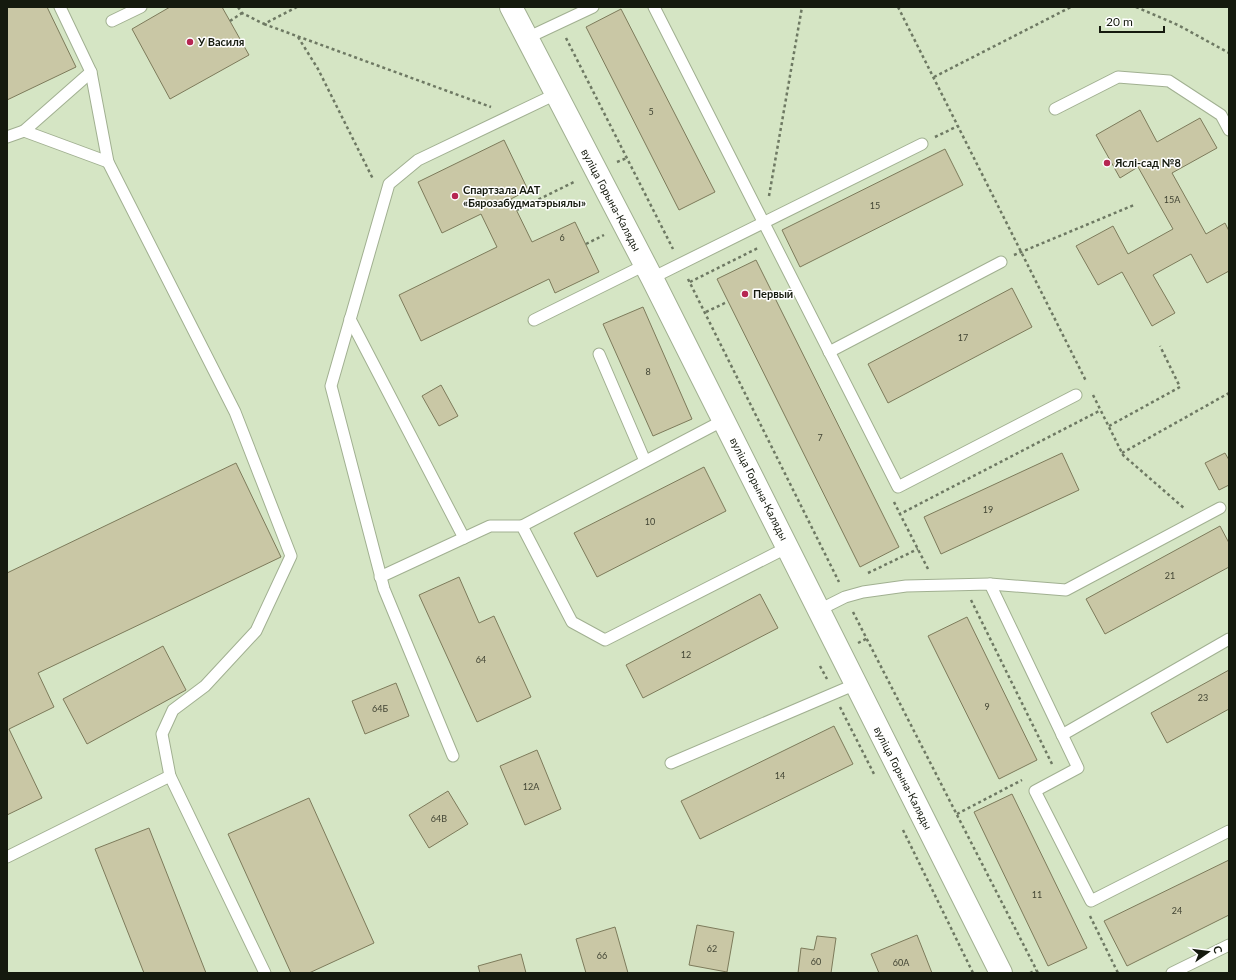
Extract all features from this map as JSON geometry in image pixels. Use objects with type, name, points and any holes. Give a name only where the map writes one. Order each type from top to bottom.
[{"type":"street","name":"вуліца Горына-Каляды","points":[[511,7],[649,272],[1001,973]]},
{"type":"lane","points":[[60,7],[91,72],[108,162],[235,412],[291,556],[256,631],[205,686],[173,710],[162,734],[170,776],[265,973]]},
{"type":"lane","points":[[112,22],[141,7]]},
{"type":"lane","points":[[527,38],[593,7]]},
{"type":"lane","points":[[654,7],[898,487],[1076,395]]},
{"type":"lane","points":[[7,137],[24,131],[91,72]]},
{"type":"lane","points":[[1054,110],[1118,77],[1169,81],[1221,115],[1229,130]]},
{"type":"lane","points":[[453,756],[380,577],[330,386],[389,184],[418,160],[556,94]]},
{"type":"lane","points":[[24,131],[108,162]]},
{"type":"lane","points":[[534,320],[649,272],[681,264],[922,144]]},
{"type":"lane","points":[[829,352],[1001,262]]},
{"type":"lane","points":[[350,319],[464,538]]},
{"type":"lane","points":[[598,354],[645,461]]},
{"type":"lane","points":[[380,577],[490,526],[522,526],[724,420]]},
{"type":"lane","points":[[818,610],[845,597],[863,592],[906,586],[990,584],[1066,590],[1220,508]]},
{"type":"lane","points":[[522,526],[572,622],[605,640],[788,547]]},
{"type":"lane","points":[[990,584],[1078,768],[1035,791],[1091,902],[1229,831]]},
{"type":"lane","points":[[1062,734],[1229,639]]},
{"type":"lane","points":[[671,763],[856,684]]},
{"type":"lane","points":[[7,858],[170,776]]},
{"type":"lane","points":[[1172,973],[1229,945]]},
{"type":"path","points":[[238,7],[242,13],[264,24],[512,115]]},
{"type":"path","points":[[264,24],[298,7]]},
{"type":"path","points":[[764,223],[802,7]]},
{"type":"path","points":[[898,7],[1087,382]]},
{"type":"path","points":[[934,77],[1071,7]]},
{"type":"path","points":[[1136,7],[1178,25],[1229,53]]},
{"type":"path","points":[[230,21],[242,13]]},
{"type":"path","points":[[558,23],[706,312],[845,597],[1037,971],[1030,973]]},
{"type":"path","points":[[298,36],[318,69],[384,201]]},
{"type":"path","points":[[922,144],[958,126]]},
{"type":"path","points":[[516,210],[576,180],[580,187]]},
{"type":"path","points":[[1021,251],[1134,205]]},
{"type":"path","points":[[601,228],[608,242]]},
{"type":"path","points":[[586,244],[604,235]]},
{"type":"path","points":[[690,282],[761,247]]},
{"type":"path","points":[[706,312],[727,302]]},
{"type":"path","points":[[1109,426],[1180,386],[1160,346]]},
{"type":"path","points":[[1090,389],[1122,453],[1197,519]]},
{"type":"path","points":[[1122,453],[1229,393]]},
{"type":"path","points":[[937,586],[900,514],[1101,410]]},
{"type":"path","points":[[862,576],[918,549]]},
{"type":"path","points":[[964,585],[1053,764],[1046,768]]},
{"type":"path","points":[[957,814],[1027,778]]},
{"type":"building","points":[[7,7],[47,7],[76,67],[7,100]]},
{"type":"building","name":"У Василя","points":[[170,7],[222,7],[249,55],[170,99],[132,29]]},
{"type":"building","points":[[621,9],[715,192],[679,210],[586,27]]},
{"type":"building","points":[[1140,110],[1157,142],[1200,118],[1217,148],[1172,173],[1206,234],[1225,223],[1229,231],[1229,271],[1207,283],[1191,254],[1153,275],[1175,313],[1152,326],[1122,272],[1098,285],[1076,246],[1113,226],[1128,254],[1173,229],[1138,167],[1120,178],[1096,135]]},
{"type":"building","points":[[504,140],[528,190],[511,199],[532,242],[575,222],[599,272],[555,293],[549,279],[421,341],[399,295],[497,247],[481,214],[442,233],[418,182]]},
{"type":"building","points":[[945,149],[963,185],[800,267],[782,230]]},
{"type":"building","points":[[756,260],[899,547],[860,567],[717,279]]},
{"type":"building","points":[[1012,288],[1032,327],[888,403],[868,364]]},
{"type":"building","points":[[643,307],[692,419],[653,436],[603,324]]},
{"type":"building","points":[[441,385],[458,416],[439,426],[422,396]]},
{"type":"building","points":[[1062,453],[1079,490],[941,554],[924,517]]},
{"type":"building","points":[[1225,453],[1229,460],[1229,485],[1219,490],[1205,463]]},
{"type":"building","points":[[236,463],[281,557],[38,673],[54,707],[9,729],[42,798],[7,815],[7,573]]},
{"type":"building","points":[[704,467],[726,511],[597,577],[574,533]]},
{"type":"building","points":[[1220,526],[1229,543],[1229,567],[1105,634],[1086,599]]},
{"type":"building","points":[[459,577],[479,623],[494,616],[531,697],[477,722],[419,595]]},
{"type":"building","points":[[760,594],[778,628],[643,698],[626,665]]},
{"type":"building","points":[[967,617],[1037,760],[999,779],[928,636]]},
{"type":"building","points":[[163,646],[186,690],[87,744],[63,699]]},
{"type":"building","points":[[1229,670],[1229,709],[1167,743],[1151,713]]},
{"type":"building","points":[[396,683],[409,716],[365,734],[352,701]]},
{"type":"building","points":[[834,726],[853,764],[700,839],[681,801]]},
{"type":"building","points":[[537,750],[561,809],[525,825],[500,766]]},
{"type":"building","points":[[448,791],[468,824],[429,848],[409,815]]},
{"type":"building","points":[[1012,794],[1087,948],[1048,966],[974,812]]},
{"type":"building","points":[[309,798],[374,943],[309,973],[291,973],[228,834]]},
{"type":"building","points":[[149,828],[206,973],[144,973],[95,849]]},
{"type":"building","points":[[1229,860],[1229,915],[1127,966],[1104,921]]},
{"type":"building","points":[[697,925],[734,932],[727,972],[689,965]]},
{"type":"building","points":[[615,927],[628,973],[586,973],[576,939]]},
{"type":"building","points":[[917,935],[932,973],[879,973],[871,954]]},
{"type":"building","points":[[817,936],[836,938],[831,973],[798,973],[801,948],[814,950]]},
{"type":"building","points":[[521,954],[526,973],[480,973],[478,966]]},
{"type":"place","name":"У Василя","points":[[190,42]]},
{"type":"place","name":"Яслі-сад №8","points":[[1107,163]]},
{"type":"place","name":"Спартзала ААТ «Бярозабудматэрыялы»","points":[[455,196]]},
{"type":"place","name":"Первый","points":[[745,294]]}]
